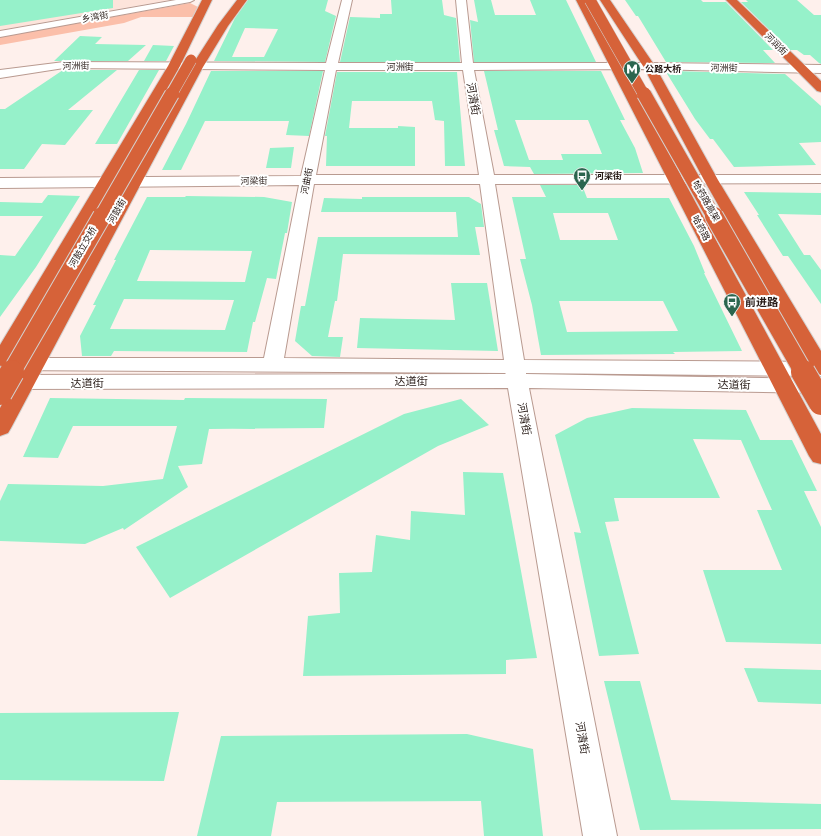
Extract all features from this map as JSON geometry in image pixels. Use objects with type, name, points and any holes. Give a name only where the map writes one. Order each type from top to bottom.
[{"type":"highway","points":[[194,64],[216,24],[236,0]]},
{"type":"highway","name":"河鼓街","points":[[0,428],[194,64],[242,0]]},
{"type":"highway","name":"哈药路","points":[[581,0],[821,456]]},
{"type":"highway","name":"哈药路高架","points":[[590,0],[821,403]]},
{"type":"highway","points":[[605,0],[649,66],[711,180],[821,368]]},
{"type":"highway","name":"河润街","points":[[731,0],[821,88]]},
{"type":"highway","points":[[194,64],[202,26],[212,3]]},
{"type":"highway","points":[[0,363],[174,66],[194,24],[212,3]]},
{"type":"highway","name":"河鼓立交桥","points":[[0,393],[194,64]]},
{"type":"street","name":"乡湾街","points":[[0,34],[190,0]]},
{"type":"street","name":"河曲街","points":[[273,364],[307,180],[330,67],[347,0]]},
{"type":"street","name":"河清街","points":[[461,0],[468,67],[487,179],[516,373],[600,836]]},
{"type":"street","name":"河洲街","points":[[0,74],[64,65],[174,66],[194,64],[330,67],[798,67]]},
{"type":"street","points":[[798,67],[821,64]]},
{"type":"street","points":[[798,67],[821,69]]},
{"type":"street","name":"河梁街","points":[[0,183],[487,179],[821,179]]},
{"type":"street","points":[[0,363],[29,374],[273,364],[516,373]]},
{"type":"street","name":"达道街","points":[[780,377],[821,368]]},
{"type":"street","name":"达道街","points":[[0,382],[29,374],[516,373],[780,377],[821,386]]},
{"type":"shaded area","points":[[0,0],[169,0],[0,30]]},
{"type":"shaded area","points":[[190,3],[198,7],[193,17],[141,17],[124,23],[0,45],[0,37]]},
{"type":"building","points":[[0,0],[113,0],[113,8],[0,26]]},
{"type":"building","points":[[248,0],[328,0],[325,11],[336,16],[325,62],[214,61],[235,18]],"holes":[[[245,28],[278,29],[264,57],[232,57]]]},
{"type":"building","points":[[391,0],[442,0],[444,15],[456,18],[460,62],[340,62],[350,17],[380,18],[380,14],[392,14]]},
{"type":"building","points":[[474,0],[491,0],[495,15],[536,15],[530,0],[566,0],[596,62],[474,62],[470,20],[478,22]]},
{"type":"building","points":[[625,0],[701,0],[703,2],[726,2],[773,50],[763,50],[775,63],[666,62],[638,16],[636,16]]},
{"type":"building","points":[[746,0],[797,0],[814,15],[821,15],[821,64],[810,55],[804,55],[797,50],[790,50],[741,2],[748,2]]},
{"type":"building","points":[[80,36],[102,37],[95,44],[146,45],[128,61],[54,61]]},
{"type":"building","points":[[153,45],[174,46],[166,61],[144,61]]},
{"type":"building","points":[[63,70],[117,70],[68,110],[93,110],[65,145],[42,144],[24,169],[0,169],[0,109],[5,109]]},
{"type":"building","points":[[139,70],[159,70],[117,144],[95,144]]},
{"type":"building","points":[[211,71],[323,71],[309,136],[286,135],[289,121],[205,121],[181,170],[162,170]]},
{"type":"building","points":[[484,71],[601,71],[625,120],[620,120],[635,148],[643,173],[534,174],[530,167],[504,166],[494,130],[498,130]],"holes":[[[515,120],[588,120],[602,154],[561,154],[563,160],[529,160]]]},
{"type":"building","points":[[337,72],[457,72],[465,166],[445,166],[444,121],[435,120],[432,101],[352,101],[349,128],[398,128],[398,126],[415,127],[415,166],[326,166],[327,136],[325,136]]},
{"type":"building","points":[[666,72],[785,74],[821,106],[821,142],[799,143],[816,165],[734,167],[713,139],[710,139],[695,119]]},
{"type":"building","points":[[294,147],[291,168],[266,168],[270,148]]},
{"type":"building","points":[[540,185],[582,185],[587,198],[669,198],[694,246],[704,273],[742,351],[673,352],[675,354],[541,355],[532,305],[520,259],[526,259],[512,197],[546,197]],"holes":[[[553,213],[608,213],[618,240],[560,240]],[[559,301],[663,301],[678,331],[567,332]]]},
{"type":"building","points":[[744,192],[821,193],[821,215],[778,214],[804,255],[810,255],[821,270],[821,304],[788,256],[783,256]]},
{"type":"building","points":[[48,195],[80,196],[36,267],[0,317],[0,255],[15,256],[43,216],[0,216],[0,202],[42,203]]},
{"type":"building","points":[[147,197],[264,197],[292,202],[287,233],[285,233],[276,279],[267,278],[255,322],[253,322],[247,352],[114,351],[111,356],[82,356],[80,336],[96,305],[93,305],[116,260],[114,260]],"holes":[[[150,250],[252,251],[245,282],[137,281]],[[124,299],[234,300],[225,330],[110,329]]]},
{"type":"building","points":[[362,197],[469,197],[481,204],[484,227],[475,227],[480,255],[343,254],[337,301],[335,301],[328,337],[343,337],[340,357],[312,356],[295,341],[301,306],[305,306],[318,237],[458,237],[456,212],[321,212],[324,198],[362,199]]},
{"type":"building","points":[[451,283],[487,283],[498,351],[357,348],[360,318],[455,320]]},
{"type":"building","points":[[50,398],[184,400],[185,398],[327,399],[324,428],[209,429],[202,464],[178,466],[188,487],[124,530],[123,528],[85,544],[0,541],[0,501],[8,484],[103,486],[163,479],[177,426],[73,426],[58,458],[23,457]]},
{"type":"building","points":[[461,399],[489,425],[438,446],[170,598],[136,547],[404,414]]},
{"type":"building","points":[[632,408],[746,410],[760,440],[792,440],[817,491],[804,491],[821,527],[821,644],[726,642],[703,570],[782,570],[757,510],[772,510],[741,440],[693,439],[720,498],[614,498],[619,521],[605,522],[639,654],[599,656],[574,532],[581,533],[555,435],[587,418]]},
{"type":"building","points":[[463,472],[503,473],[537,658],[506,660],[506,674],[303,676],[308,616],[340,613],[339,573],[372,572],[376,535],[410,540],[411,511],[465,515]]},
{"type":"building","points":[[744,668],[821,670],[821,704],[758,702]]},
{"type":"building","points":[[604,681],[640,681],[671,800],[821,804],[821,829],[640,830]]},
{"type":"building","points":[[179,712],[164,781],[0,780],[0,713]]},
{"type":"building","points":[[467,734],[533,749],[543,836],[484,836],[481,801],[277,802],[271,836],[197,836],[221,736]]},
{"type":"place","name":"公路大桥","points":[[632,84]]},
{"type":"place","name":"河梁街","points":[[582,191]]},
{"type":"place","name":"前进路","points":[[732,317]]}]
